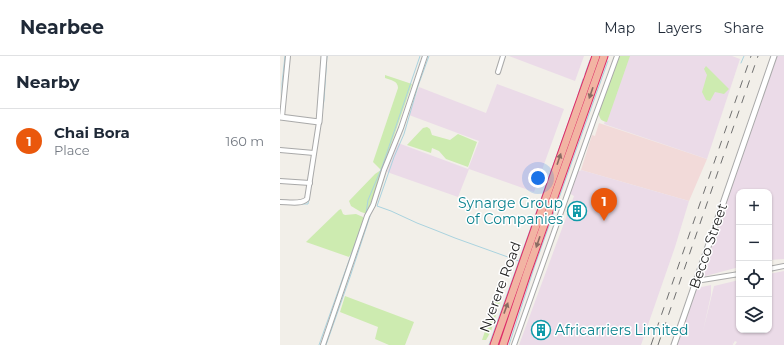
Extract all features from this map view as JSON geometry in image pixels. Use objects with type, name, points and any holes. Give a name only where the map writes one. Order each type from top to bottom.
[{"type":"highway","name":"Nyerere Road","points":[[494,345],[596,56]]},
{"type":"highway","name":"Nyerere Road","points":[[503,345],[604,56]]},
{"type":"street","points":[[288,56],[286,86],[281,117],[319,122]]},
{"type":"street","points":[[280,202],[301,202],[305,201],[308,197],[319,122],[324,56]]},
{"type":"street","points":[[323,345],[367,216],[373,205],[384,170],[401,128],[425,56]]},
{"type":"street","points":[[498,72],[504,56]]},
{"type":"street","points":[[514,345],[594,119],[618,56]]},
{"type":"street","name":"Becco Street","points":[[674,345],[774,56]]},
{"type":"street","points":[[280,86],[286,86]]},
{"type":"street","points":[[280,150],[314,153]]},
{"type":"street","points":[[280,180],[310,183]]},
{"type":"street","points":[[772,268],[784,266]]},
{"type":"street","points":[[696,281],[736,274]]},
{"type":"shaded area","points":[[509,56],[584,56],[575,81]]},
{"type":"shaded area","points":[[625,56],[732,56],[740,59],[707,159],[604,124]]},
{"type":"shaded area","points":[[777,56],[784,56],[784,259],[772,260],[772,189],[736,189],[736,268],[702,277]]},
{"type":"shaded area","points":[[497,84],[564,109],[534,192],[469,169],[458,197],[387,172],[398,143],[468,169],[479,141],[409,115],[419,87],[486,113]]},
{"type":"shaded area","points":[[599,123],[707,159],[689,201],[581,170],[592,135],[595,136]]},
{"type":"shaded area","points":[[576,170],[581,170],[689,201],[675,247],[641,345],[519,345],[574,196],[569,193]]},
{"type":"shaded area","points":[[784,271],[784,345],[735,345],[737,342],[735,341],[733,344],[732,340],[733,345],[676,345],[697,288],[711,285],[711,295],[703,331],[714,286],[736,281],[736,333],[772,333],[772,273]]},
{"type":"green space","points":[[619,56],[630,56],[607,122],[605,122],[600,118],[598,112]]},
{"type":"green space","points":[[706,66],[729,89],[724,94],[715,92],[710,101],[706,100],[702,92],[707,75],[704,69]]},
{"type":"green space","points":[[385,75],[412,84],[367,214],[351,206],[349,201],[375,174],[381,170],[373,162],[398,88],[395,82],[385,78]]},
{"type":"green space","points":[[427,127],[430,129],[432,135],[450,140],[458,134],[477,142],[468,167],[446,159],[439,151],[432,148],[431,153],[407,145],[423,128]]},
{"type":"green space","points":[[341,209],[345,215],[356,214],[363,217],[361,233],[349,257],[306,242]]},
{"type":"green space","points":[[345,296],[414,322],[405,345],[389,345],[375,339],[378,327],[340,312]]},
{"type":"green space","points":[[497,296],[501,298],[491,331],[486,340],[482,340]]},
{"type":"waterway","points":[[282,95],[285,56]]},
{"type":"waterway","points":[[322,113],[327,56]]},
{"type":"waterway","points":[[366,214],[368,200],[382,167],[420,56]]},
{"type":"waterway","points":[[429,56],[418,86],[404,134],[394,157],[377,206],[455,238],[519,261]]},
{"type":"waterway","points":[[741,63],[744,56]]},
{"type":"waterway","points":[[585,74],[590,60]]},
{"type":"waterway","points":[[509,345],[535,265],[608,61]]},
{"type":"waterway","points":[[578,95],[583,79]]},
{"type":"waterway","points":[[489,345],[575,104]]},
{"type":"waterway","points":[[300,204],[308,204],[309,199]]},
{"type":"waterway","points":[[280,204],[285,204]]},
{"type":"waterway","points":[[326,345],[370,216]]},
{"type":"waterway","points":[[319,345],[362,224]]},
{"type":"railway","points":[[651,345],[751,56]]},
{"type":"railway","points":[[658,345],[758,56]]},
{"type":"place","name":"Synarge Group of Companies","points":[[577,211]]},
{"type":"place","name":"Chai Bora","points":[[604,221]]},
{"type":"place","name":"Africarriers Limited","points":[[541,330]]}]
